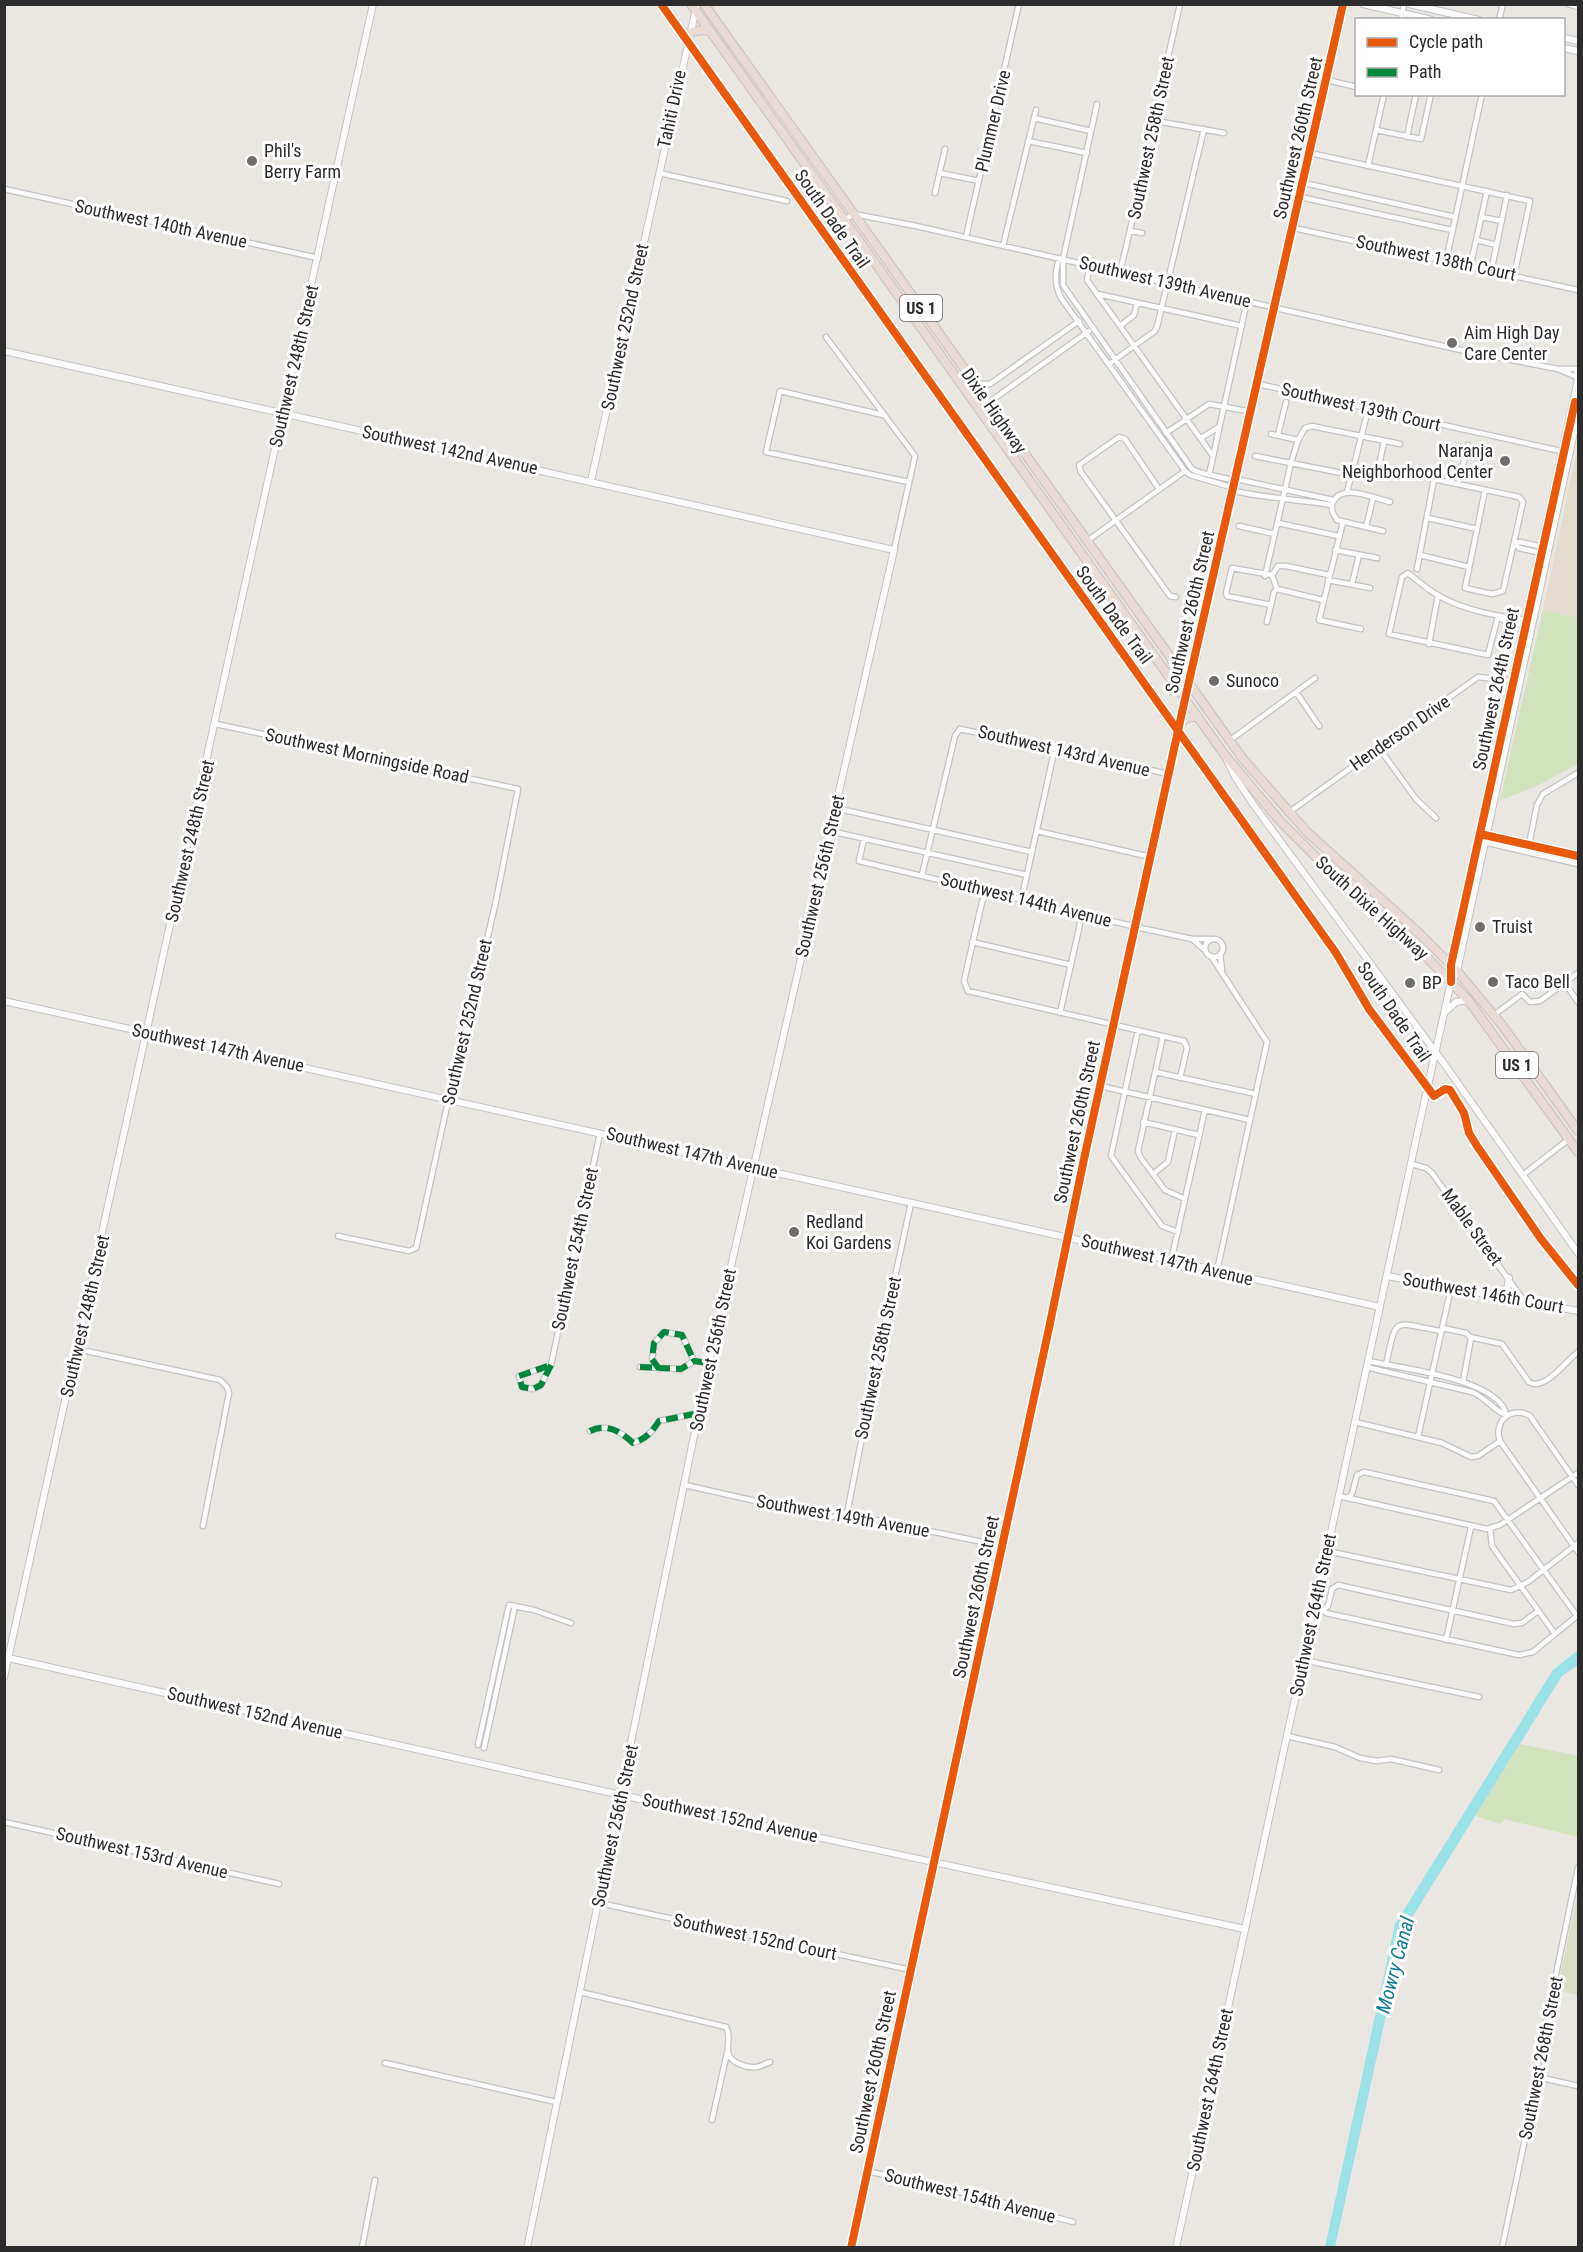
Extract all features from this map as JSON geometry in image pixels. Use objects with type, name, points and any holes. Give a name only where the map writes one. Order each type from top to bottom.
[{"type":"highway","name":"Dixie Highway","points":[[704,4],[1188,685],[1254,774],[1288,813]]},
{"type":"highway","name":"Dixie Highway","points":[[694,6],[710,32],[1224,754]]},
{"type":"highway","points":[[689,33],[701,30],[710,32]]},
{"type":"highway","points":[[1172,661],[1185,662],[1196,656]]},
{"type":"highway","points":[[1180,723],[1189,717],[1198,717]]},
{"type":"highway","name":"South Dixie Highway","points":[[1224,754],[1280,821],[1318,859],[1403,934],[1468,1000],[1578,1152]]},
{"type":"highway","points":[[1280,821],[1288,813]]},
{"type":"highway","name":"South Dixie Highway","points":[[1288,813],[1454,968],[1494,1015],[1578,1131]]},
{"type":"highway","points":[[1529,1082],[1544,1094],[1566,1124],[1578,1131]]},
{"type":"highway","points":[[1569,1139],[1578,1143]]},
{"type":"street","name":"Southwest 248th Street","points":[[4,1677],[374,4]]},
{"type":"street","name":"Plummer Drive","points":[[966,237],[1019,4]]},
{"type":"street","name":"Southwest 258th Street","points":[[1120,272],[1156,121],[1157,106],[1180,4]]},
{"type":"street","name":"Southwest 260th Street","points":[[851,2247],[1100,1086],[1188,685],[1294,228],[1343,4]]},
{"type":"street","points":[[1362,4],[1417,18]]},
{"type":"street","points":[[1402,16],[1404,4]]},
{"type":"street","points":[[1409,4],[1470,18]]},
{"type":"street","points":[[1568,4],[1578,7]]},
{"type":"street","name":"Tahiti Drive","points":[[659,173],[694,6]]},
{"type":"street","points":[[1327,80],[1355,87]]},
{"type":"street","points":[[1368,166],[1384,96]]},
{"type":"street","points":[[1407,137],[1416,96]]},
{"type":"street","points":[[1376,130],[1421,140],[1431,96]]},
{"type":"street","points":[[1446,261],[1482,96]]},
{"type":"street","points":[[1097,104],[1056,271],[1056,285],[1061,298],[1190,475],[1235,485],[1286,488],[1333,502]]},
{"type":"street","points":[[1003,246],[1036,110]]},
{"type":"street","points":[[1034,118],[1091,131]]},
{"type":"street","points":[[1156,121],[1224,133]]},
{"type":"street","points":[[1109,364],[1155,331],[1204,129]]},
{"type":"street","points":[[1028,141],[1086,153]]},
{"type":"street","points":[[935,193],[945,149]]},
{"type":"street","points":[[1310,153],[1530,201],[1514,276]]},
{"type":"street","points":[[659,173],[787,201]]},
{"type":"street","name":"Southwest 252nd Street","points":[[591,481],[659,173]]},
{"type":"street","points":[[940,173],[979,181]]},
{"type":"street","points":[[1304,183],[1455,217]]},
{"type":"street","name":"Southwest 140th Avenue","points":[[4,189],[318,258]]},
{"type":"street","points":[[1470,268],[1487,191]]},
{"type":"street","points":[[1491,272],[1508,195]]},
{"type":"street","points":[[1300,196],[1452,230]]},
{"type":"street","points":[[844,220],[854,214]]},
{"type":"street","name":"Southwest 139th Avenue","points":[[854,214],[1061,258],[1578,375]]},
{"type":"street","points":[[1481,217],[1502,221]]},
{"type":"street","name":"Southwest 138th Court","points":[[1294,228],[1578,290]]},
{"type":"street","points":[[1130,231],[1142,233]]},
{"type":"street","points":[[1476,240],[1497,245]]},
{"type":"street","points":[[1061,258],[1062,285],[1192,469],[1261,497],[1333,502],[1347,492],[1366,418]]},
{"type":"street","points":[[1090,265],[1087,280],[1213,456]]},
{"type":"street","points":[[1098,294],[1242,326]]},
{"type":"street","points":[[1209,475],[1247,301]]},
{"type":"street","points":[[1120,326],[1134,315],[1137,304]]},
{"type":"street","points":[[975,384],[990,384],[1084,318]]},
{"type":"street","points":[[988,403],[1092,329]]},
{"type":"street","points":[[826,338],[884,415]]},
{"type":"street","name":"Southwest 142nd Avenue","points":[[4,351],[894,550]]},
{"type":"street","name":"Southwest 264th Street","points":[[1176,2247],[1567,452],[1578,375]]},
{"type":"street","name":"Southwest 139th Court","points":[[1258,384],[1567,452]]},
{"type":"street","points":[[884,415],[780,391],[766,452],[909,482]]},
{"type":"street","points":[[1278,435],[1286,402]]},
{"type":"street","points":[[1166,433],[1209,404],[1252,412]]},
{"type":"street","name":"Southwest 264th Street","points":[[1516,682],[1542,550],[1578,414]]},
{"type":"street","name":"Southwest 256th Street","points":[[526,2247],[709,1364],[915,456],[884,415]]},
{"type":"street","points":[[1265,576],[1298,440],[1305,428],[1312,426],[1400,444]]},
{"type":"street","points":[[1201,438],[1220,427]]},
{"type":"street","points":[[1271,434],[1298,440]]},
{"type":"street","points":[[1159,489],[1125,439],[1119,437],[1079,465],[1081,472],[1170,596],[1176,597]]},
{"type":"street","points":[[1377,476],[1384,441]]},
{"type":"street","points":[[1458,484],[1468,445]]},
{"type":"street","points":[[1255,456],[1352,475]]},
{"type":"street","points":[[1087,541],[1185,471]]},
{"type":"street","points":[[1417,569],[1434,479],[1519,497],[1523,502],[1503,591],[1492,594],[1465,588],[1485,490]]},
{"type":"street","points":[[1347,492],[1390,502]]},
{"type":"street","points":[[1308,501],[1309,494]]},
{"type":"street","points":[[1366,527],[1373,498]]},
{"type":"street","points":[[1333,502],[1335,518],[1383,531]]},
{"type":"street","points":[[1428,518],[1477,529]]},
{"type":"street","points":[[1343,522],[1319,620],[1361,629]]},
{"type":"street","points":[[1278,523],[1338,536]]},
{"type":"street","points":[[1239,526],[1275,534]]},
{"type":"street","points":[[1514,543],[1529,544],[1542,550]]},
{"type":"street","points":[[1514,543],[1519,548],[1542,550]]},
{"type":"street","points":[[1528,550],[1529,544]]},
{"type":"street","points":[[1335,550],[1377,558]]},
{"type":"street","points":[[1352,585],[1359,555]]},
{"type":"street","points":[[1420,555],[1469,567]]},
{"type":"street","points":[[1271,605],[1227,596],[1232,568],[1265,576],[1272,575],[1278,566],[1286,566],[1370,588]]},
{"type":"street","points":[[1497,616],[1488,655],[1389,634],[1402,577],[1408,573],[1438,596],[1459,605],[1526,623]]},
{"type":"street","points":[[1272,575],[1277,589]]},
{"type":"street","points":[[1277,589],[1323,600]]},
{"type":"street","points":[[1267,622],[1274,592],[1277,589]]},
{"type":"street","points":[[1428,644],[1438,596]]},
{"type":"street","name":"Henderson Drive","points":[[1288,813],[1478,677],[1516,682]]},
{"type":"street","points":[[1229,741],[1315,678]]},
{"type":"street","points":[[1296,692],[1319,726]]},
{"type":"street","name":"Southwest Morningside Road","points":[[216,724],[518,789]]},
{"type":"street","name":"Southwest 143rd Avenue","points":[[932,830],[958,730],[965,729],[1169,774]]},
{"type":"street","points":[[1021,901],[1056,748]]},
{"type":"street","points":[[1379,748],[1416,799],[1436,818]]},
{"type":"street","points":[[1224,754],[1235,777],[1578,1253]]},
{"type":"street","points":[[1529,844],[1537,805],[1543,794],[1578,773]]},
{"type":"street","name":"Southwest 252nd Street","points":[[338,1236],[409,1251],[416,1248],[448,1100],[496,901],[518,789]]},
{"type":"street","points":[[835,808],[1032,852]]},
{"type":"street","points":[[1278,837],[1277,829],[1280,821]]},
{"type":"street","points":[[922,875],[932,830]]},
{"type":"street","points":[[830,831],[1027,875]]},
{"type":"street","points":[[1037,831],[1151,857]]},
{"type":"street","name":"Southwest 144th Avenue","points":[[864,838],[859,861],[1082,915],[1192,939],[1210,939]]},
{"type":"street","points":[[1482,838],[1529,844],[1578,856]]},
{"type":"street","points":[[1482,838],[1578,864]]},
{"type":"street","points":[[989,894],[982,902],[972,942],[964,981],[968,991],[1182,1040],[1186,1044],[1180,1078]]},
{"type":"street","points":[[1060,1013],[1082,915]]},
{"type":"street","name":"Southwest 144th Avenue","points":[[1192,939],[1206,951]]},
{"type":"street","points":[[1217,1271],[1266,1047],[1266,1039],[1222,970],[1206,951],[1206,943],[1210,939],[1218,939],[1222,943],[1223,950],[1220,954],[1222,970]]},
{"type":"street","points":[[972,942],[1071,965]]},
{"type":"street","points":[[1211,956],[1220,954]]},
{"type":"street","points":[[1494,1015],[1522,994],[1530,1002],[1536,1003],[1578,973]]},
{"type":"street","points":[[1565,983],[1578,1002]]},
{"type":"street","points":[[1444,1012],[1456,1002],[1468,1000]]},
{"type":"street","name":"Southwest 147th Avenue","points":[[4,1001],[1380,1307]]},
{"type":"street","points":[[1138,1030],[1111,1153],[1112,1160],[1162,1226],[1178,1232]]},
{"type":"street","points":[[1163,1036],[1138,1151],[1167,1192],[1185,1199]]},
{"type":"street","points":[[1155,1072],[1256,1094]]},
{"type":"street","points":[[1100,1086],[1250,1120]]},
{"type":"street","points":[[1171,1261],[1205,1110]]},
{"type":"street","points":[[1143,1122],[1199,1135]]},
{"type":"street","points":[[1153,1174],[1168,1162],[1175,1129]]},
{"type":"street","name":"Southwest 254th Street","points":[[551,1365],[600,1133]]},
{"type":"street","points":[[1523,1175],[1569,1139]]},
{"type":"street","name":"Mable Street","points":[[1411,1164],[1426,1167],[1432,1173],[1524,1301]]},
{"type":"street","name":"Southwest 258th Street","points":[[847,1514],[911,1203]]},
{"type":"street","name":"Southwest 146th Court","points":[[1387,1276],[1578,1311]]},
{"type":"street","points":[[1499,1297],[1507,1289],[1509,1278]]},
{"type":"street","points":[[1418,1437],[1451,1288]]},
{"type":"street","points":[[1386,1365],[1394,1330],[1398,1325],[1404,1324],[1462,1331],[1470,1337],[1502,1344],[1533,1385],[1539,1385],[1562,1368],[1578,1352]]},
{"type":"street","points":[[659,1369],[652,1359],[654,1343],[664,1332],[682,1335],[694,1361]]},
{"type":"street","points":[[1463,1382],[1472,1344],[1470,1337]]},
{"type":"street","points":[[77,1349],[220,1380],[227,1387],[229,1393],[203,1526]]},
{"type":"street","points":[[640,1367],[681,1369],[694,1361],[709,1364]]},
{"type":"street","points":[[1367,1364],[1386,1365],[1463,1382],[1491,1394],[1505,1408],[1506,1415],[1498,1430],[1500,1441],[1576,1545],[1578,1552]]},
{"type":"street","points":[[1367,1364],[1475,1393],[1490,1402],[1500,1413],[1506,1415],[1519,1412],[1530,1416],[1578,1485]]},
{"type":"street","points":[[551,1365],[542,1385],[533,1389],[522,1387],[519,1376],[551,1365]]},
{"type":"street","points":[[590,1431],[607,1427],[624,1434],[633,1443],[650,1435],[659,1421],[699,1413]]},
{"type":"street","points":[[1354,1422],[1429,1440],[1454,1448],[1471,1457],[1478,1456],[1500,1441]]},
{"type":"street","points":[[1314,1608],[1326,1613],[1519,1656],[1533,1652],[1578,1616],[1499,1505],[1491,1500],[1364,1472],[1357,1475],[1353,1494],[1348,1498]]},
{"type":"street","points":[[1339,1496],[1471,1527],[1490,1529],[1541,1499],[1578,1473]]},
{"type":"street","name":"Southwest 149th Avenue","points":[[685,1485],[817,1515],[832,1517],[847,1514],[1002,1546]]},
{"type":"street","points":[[1446,1640],[1471,1527]]},
{"type":"street","points":[[1490,1529],[1492,1546],[1555,1634]]},
{"type":"street","points":[[1327,1551],[1508,1590],[1521,1586],[1576,1545]]},
{"type":"street","points":[[1323,1610],[1328,1606],[1332,1589],[1338,1585],[1514,1624],[1522,1623],[1538,1611]]},
{"type":"street","points":[[481,1747],[515,1606],[571,1623]]},
{"type":"street","name":"Southwest 152nd Avenue","points":[[7,1658],[621,1795],[1245,1929]]},
{"type":"street","points":[[1303,1660],[1479,1697]]},
{"type":"street","points":[[1287,1736],[1335,1747],[1360,1758],[1377,1761],[1391,1759],[1439,1770]]},
{"type":"street","name":"Southwest 153rd Avenue","points":[[4,1822],[279,1884]]},
{"type":"street","name":"Southwest 268th Street","points":[[1502,2247],[1538,2077],[1538,2061],[1578,1868]]},
{"type":"street","name":"Southwest 152nd Court","points":[[599,1903],[911,1970]]},
{"type":"street","points":[[580,1992],[726,2027],[729,2033],[727,2053],[712,2120]]},
{"type":"street","points":[[727,2053],[731,2059],[747,2066],[757,2067],[770,2062]]},
{"type":"street","points":[[385,2063],[556,2102]]},
{"type":"street","points":[[1538,2077],[1578,2086]]},
{"type":"street","name":"Southwest 154th Avenue","points":[[867,2171],[986,2198],[1073,2222]]},
{"type":"street","points":[[362,2247],[375,2180]]},
{"type":"shaded area","points":[[1576,455],[1578,455],[1578,618],[1543,610]]},
{"type":"green space","points":[[1543,610],[1578,618],[1578,764],[1537,786],[1500,800]]},
{"type":"green space","points":[[1520,1744],[1578,1756],[1578,1837],[1504,1819],[1501,1824],[1475,1816]]},
{"type":"green space","points":[[1578,1891],[1578,1995],[1557,1991]]},
{"type":"water","name":"Mowry Canal","points":[[1578,1650],[1578,1665],[1562,1676],[1405,1929],[1335,2247],[1325,2247],[1395,1924],[1553,1670]]},
{"type":"marked path","points":[[659,1369],[652,1359],[654,1343],[664,1332],[682,1335],[694,1361]]},
{"type":"marked path","points":[[640,1367],[681,1369],[694,1361],[709,1363]]},
{"type":"marked path","points":[[551,1365],[541,1385],[533,1389],[522,1387],[519,1376],[551,1365]]},
{"type":"marked path","points":[[590,1431],[608,1428],[633,1443],[648,1435],[659,1421],[699,1413]]},
{"type":"cycle path","name":"South Dade Trail","points":[[661,4],[1336,953],[1369,1009],[1434,1096],[1445,1089],[1450,1090],[1464,1113],[1469,1133],[1477,1146],[1541,1239],[1578,1285]]},
{"type":"cycle path","points":[[851,2248],[1084,1159],[1185,699],[1343,4]]},
{"type":"cycle path","points":[[1451,982],[1451,965],[1575,402]]},
{"type":"cycle path","points":[[1480,834],[1578,856]]},
{"type":"place","name":"Phil's Berry Farm","points":[[252,161]]},
{"type":"place","name":"Aim High Day Care Center","points":[[1452,343]]},
{"type":"place","name":"Naranja Neighborhood Center","points":[[1505,461]]},
{"type":"place","name":"Sunoco","points":[[1214,681]]},
{"type":"place","name":"Truist","points":[[1480,927]]},
{"type":"place","name":"Taco Bell","points":[[1493,982]]},
{"type":"place","name":"BP","points":[[1410,983]]},
{"type":"place","name":"Redland Koi Gardens","points":[[794,1232]]}]
